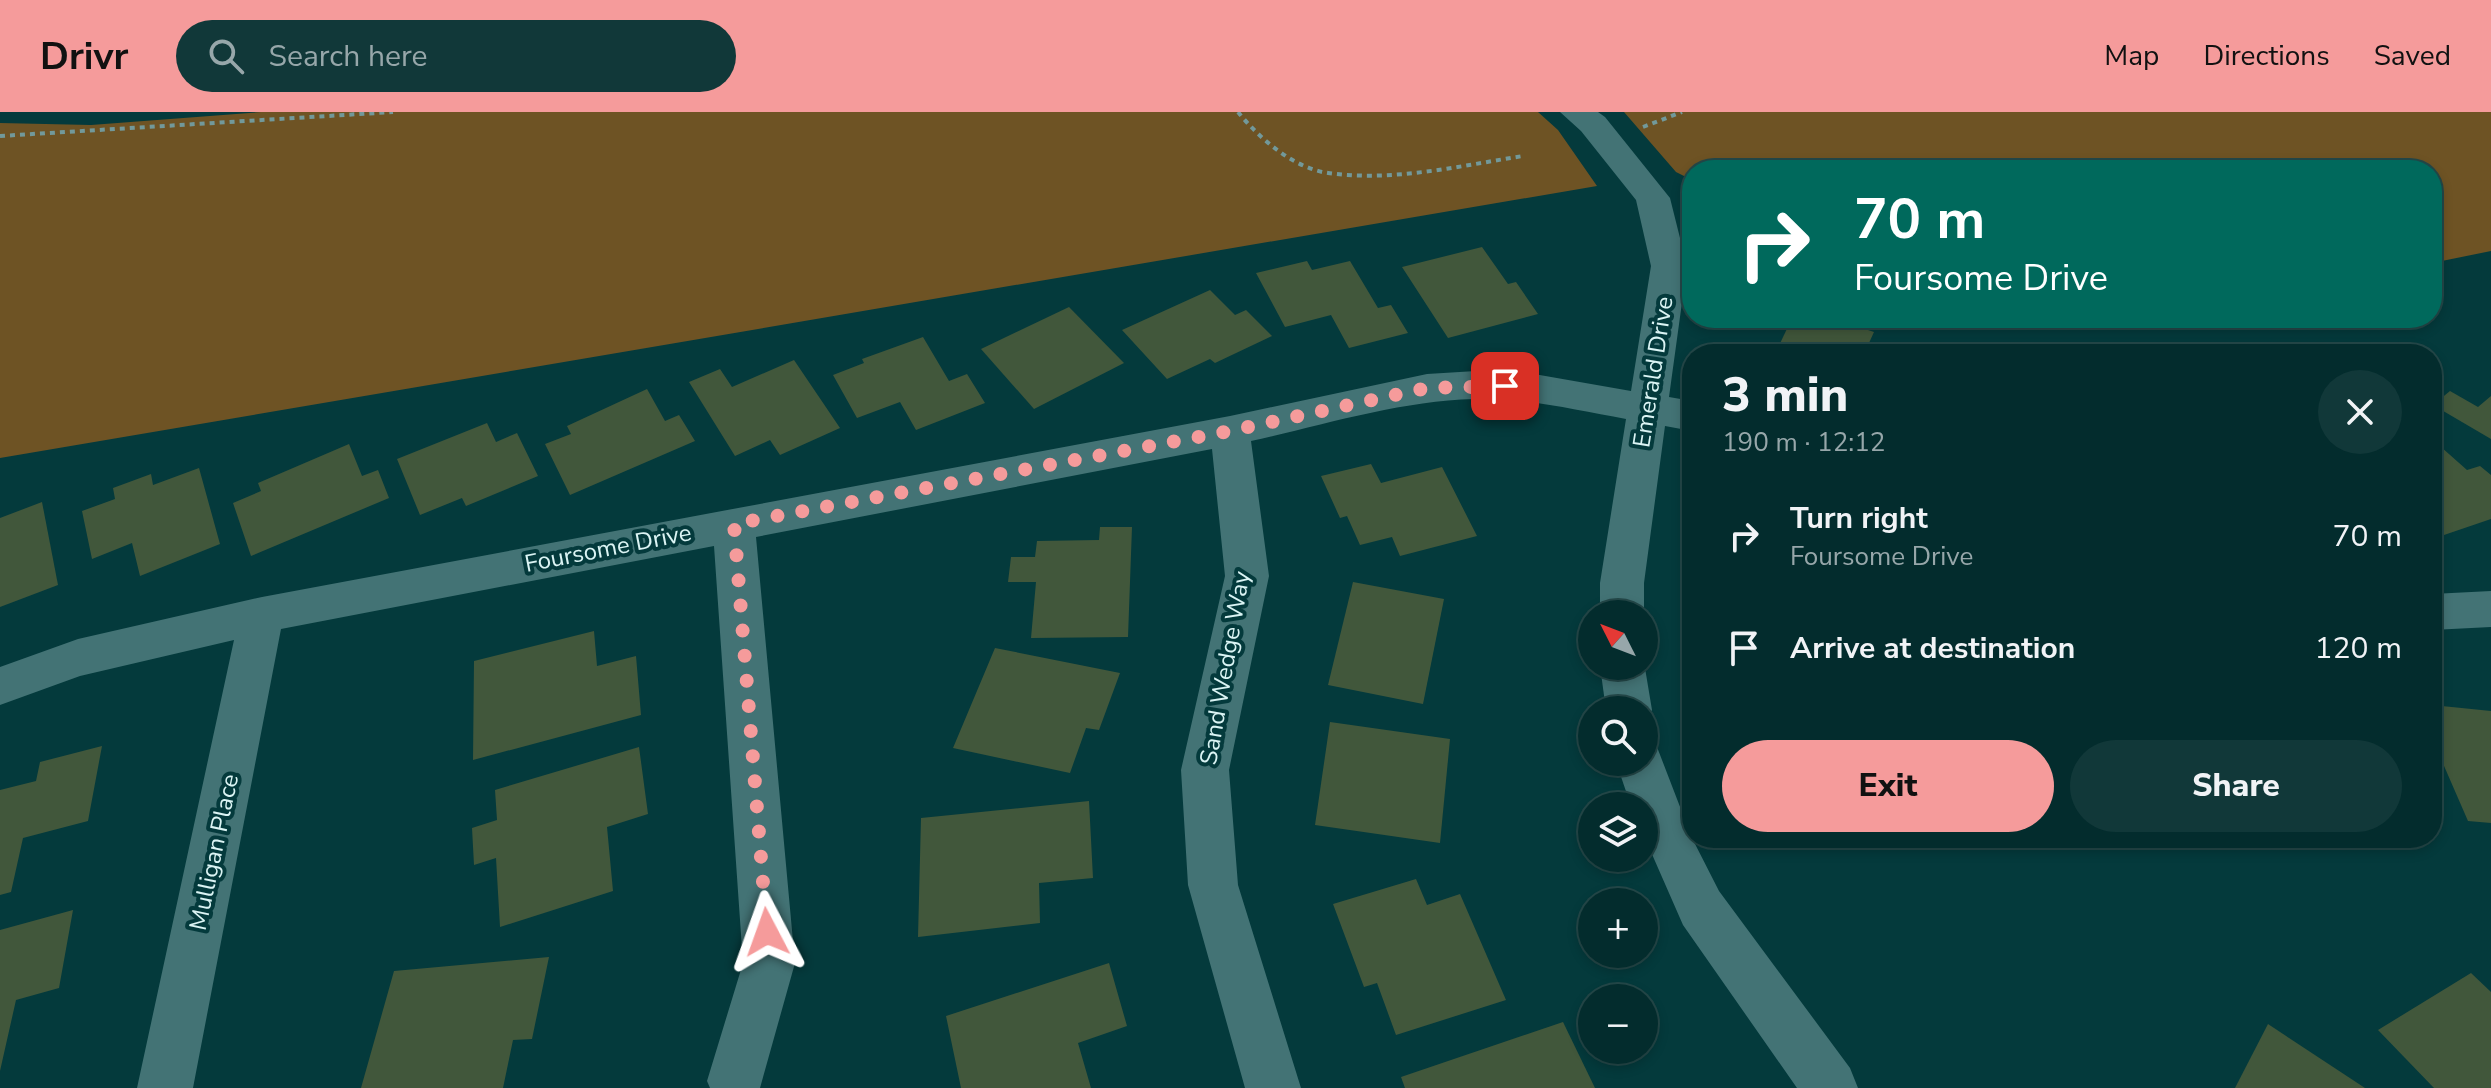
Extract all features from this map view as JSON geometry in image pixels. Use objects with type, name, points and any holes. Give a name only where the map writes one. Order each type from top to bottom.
[{"type":"street","name":"Emerald Drive","points":[[1576,112],[1593,124],[1653,198],[1669,266],[1622,600]]},
{"type":"street","name":"Foursome Drive","points":[[0,686],[78,658],[262,615],[1230,431],[1427,388],[1476,385],[1534,388],[1682,414]]},
{"type":"street","name":"Sand Wedge Way","points":[[1230,431],[1247,576],[1205,770],[1213,885],[1273,1088]]},
{"type":"street","points":[[734,524],[769,963],[735,1081]]},
{"type":"street","points":[[2442,611],[2491,609]]},
{"type":"street","name":"Mulligan Place","points":[[165,1088],[262,615]]},
{"type":"street","points":[[1645,776],[1701,908],[1830,1088]]},
{"type":"path","points":[[0,136],[393,112]]},
{"type":"path","points":[[1238,112],[1257,135],[1279,152],[1325,173],[1404,175],[1523,156]]},
{"type":"path","points":[[1643,127],[1682,112]]},
{"type":"shaded area","points":[[261,112],[1538,112],[1558,130],[1597,186],[0,458],[0,123],[91,125]]},
{"type":"shaded area","points":[[1624,112],[2491,112],[2491,251],[2442,261],[2442,160],[1682,160],[1682,175]]},
{"type":"building","points":[[1482,247],[1508,284],[1516,282],[1538,314],[1448,338],[1402,267]]},
{"type":"building","points":[[1307,261],[1312,270],[1350,261],[1378,308],[1391,305],[1408,333],[1349,348],[1331,315],[1285,327],[1256,273]]},
{"type":"building","points":[[1210,290],[1235,315],[1246,310],[1272,336],[1215,363],[1210,359],[1167,379],[1122,330]]},
{"type":"building","points":[[1069,307],[1124,363],[1034,409],[981,349]]},
{"type":"building","points":[[1787,328],[1862,328],[1874,332],[1869,344],[1780,344]]},
{"type":"building","points":[[923,337],[949,381],[967,374],[985,403],[916,430],[900,402],[857,418],[833,375],[864,363],[862,359]]},
{"type":"building","points":[[794,360],[840,428],[780,455],[770,440],[735,456],[689,382],[720,369],[732,387]]},
{"type":"building","points":[[647,389],[665,421],[679,415],[695,441],[570,495],[545,444],[571,434],[567,426]]},
{"type":"building","points":[[2450,391],[2478,407],[2491,396],[2491,439],[2442,410],[2442,398]]},
{"type":"building","points":[[487,423],[496,442],[517,433],[538,476],[466,506],[462,498],[420,515],[397,459]]},
{"type":"building","points":[[349,444],[362,476],[378,470],[389,498],[251,556],[233,503],[261,491],[258,483]]},
{"type":"building","points":[[2442,448],[2467,470],[2480,466],[2491,475],[2491,519],[2444,535]]},
{"type":"building","points":[[1371,464],[1381,483],[1442,467],[1477,536],[1400,556],[1392,537],[1360,545],[1347,516],[1340,518],[1321,476]]},
{"type":"building","points":[[199,468],[220,544],[140,576],[132,543],[92,559],[82,511],[115,499],[113,488],[151,474],[153,485]]},
{"type":"building","points":[[42,502],[58,585],[0,607],[0,518]]},
{"type":"building","points":[[1100,527],[1132,527],[1128,637],[1031,638],[1036,582],[1008,582],[1011,557],[1035,557],[1037,541],[1099,540]]},
{"type":"building","points":[[1353,582],[1444,599],[1423,704],[1328,685]]},
{"type":"building","points":[[594,631],[597,666],[636,656],[641,715],[473,760],[474,661]]},
{"type":"building","points":[[995,648],[1120,673],[1099,730],[1086,728],[1070,773],[953,748]]},
{"type":"building","points":[[2442,706],[2491,711],[2491,823],[2468,821],[2442,761]]},
{"type":"building","points":[[1330,722],[1450,739],[1440,843],[1315,825]]},
{"type":"building","points":[[102,746],[88,821],[23,838],[11,892],[0,895],[0,790],[36,781],[40,762]]},
{"type":"building","points":[[639,747],[648,814],[607,827],[613,891],[500,927],[496,858],[474,865],[472,828],[497,820],[495,790]]},
{"type":"building","points":[[1089,801],[1093,878],[1039,883],[1040,923],[918,937],[921,818]]},
{"type":"building","points":[[1416,879],[1427,905],[1460,894],[1506,1000],[1396,1035],[1377,983],[1364,987],[1333,904]]},
{"type":"building","points":[[73,910],[59,988],[16,1000],[0,1071],[0,930]]},
{"type":"building","points":[[549,957],[532,1039],[513,1040],[503,1088],[361,1088],[394,971]]},
{"type":"building","points":[[1109,963],[1127,1026],[1078,1043],[1091,1088],[961,1088],[946,1016]]},
{"type":"building","points":[[2471,973],[2491,992],[2491,1088],[2434,1088],[2378,1030]]},
{"type":"building","points":[[1563,1022],[1578,1053],[1578,1064],[1583,1064],[1595,1088],[1405,1088],[1401,1077]]},
{"type":"building","points":[[2268,1024],[2365,1088],[2235,1088]]},
{"type":"route","points":[[767,932],[734,524],[1230,431],[1427,388],[1505,386]]}]
